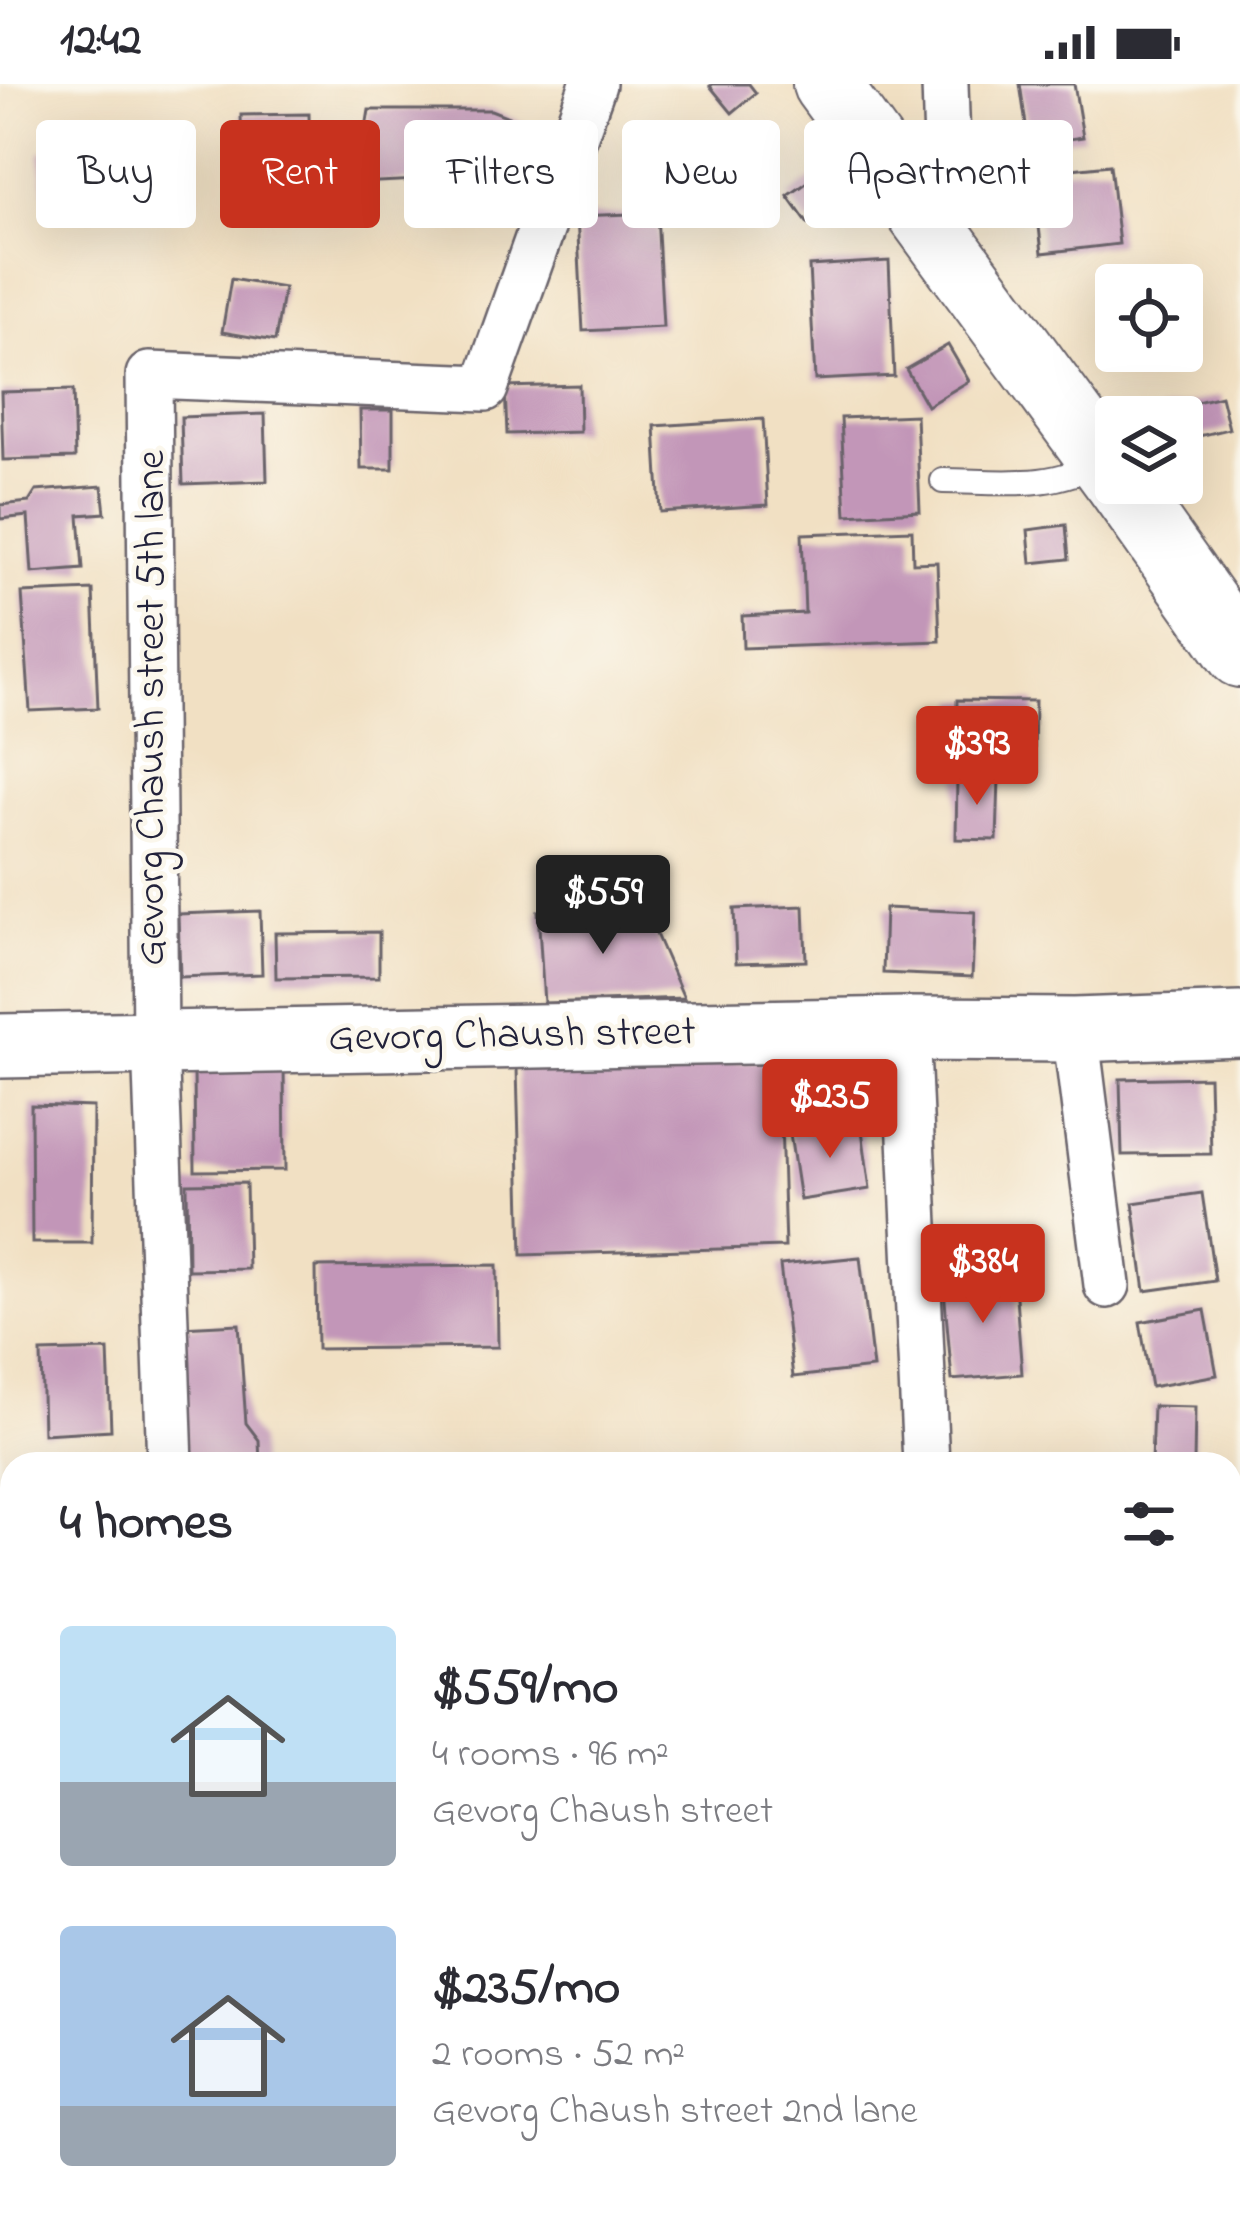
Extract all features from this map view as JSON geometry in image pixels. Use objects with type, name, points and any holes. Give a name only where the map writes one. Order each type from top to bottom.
[{"type":"main road","points":[[826,84],[852,120]]},
{"type":"main road","points":[[932,228],[1095,451]]},
{"type":"main road","points":[[1133,504],[1240,654]]},
{"type":"main road","name":"Gevorg Chaush street","points":[[0,1046],[1240,1024]]},
{"type":"street","name":"Gevorg Chaush street 5th lane","points":[[170,1452],[155,1042],[149,375],[485,388],[592,84]]},
{"type":"street","points":[[945,84],[946,120]]},
{"type":"street","points":[[906,1029],[925,1452]]},
{"type":"street","points":[[1075,1030],[1107,1285]]},
{"type":"lane","points":[[944,482],[1047,482],[1095,474]]},
{"type":"building","points":[[749,84],[756,93],[732,113],[710,86]]},
{"type":"building","points":[[1020,84],[1074,84],[1083,137],[1073,138],[1073,120],[1025,120]]},
{"type":"building","points":[[369,110],[491,110],[516,120],[404,120],[404,181],[380,182],[380,120],[367,120]]},
{"type":"building","points":[[309,114],[309,120],[241,120],[241,115]]},
{"type":"building","points":[[1110,165],[1119,244],[1042,253],[1039,228],[1073,228],[1073,169]]},
{"type":"building","points":[[804,185],[804,218],[788,196]]},
{"type":"building","points":[[622,214],[622,228],[658,228],[663,327],[583,331],[578,228],[598,228],[598,215]]},
{"type":"building","points":[[889,261],[894,376],[815,380],[809,266]]},
{"type":"building","points":[[231,279],[284,288],[275,341],[222,332]]},
{"type":"building","points":[[948,345],[969,381],[927,406],[906,369]]},
{"type":"building","points":[[579,385],[580,432],[507,434],[505,387]]},
{"type":"building","points":[[73,390],[75,458],[3,460],[1,392]]},
{"type":"building","points":[[1221,396],[1229,429],[1203,435],[1203,400]]},
{"type":"building","points":[[360,410],[393,410],[393,469],[361,469]]},
{"type":"building","points":[[265,414],[267,481],[183,484],[181,417]]},
{"type":"building","points":[[916,415],[920,511],[846,515],[841,418]]},
{"type":"building","points":[[763,419],[768,505],[660,512],[655,426]]},
{"type":"building","points":[[102,486],[105,513],[79,515],[83,569],[32,573],[28,516],[0,519],[0,505],[29,502],[36,491]]},
{"type":"building","points":[[1066,525],[1069,559],[1031,563],[1028,530]]},
{"type":"building","points":[[912,530],[913,563],[937,562],[940,641],[743,648],[742,616],[805,613],[802,534]]},
{"type":"building","points":[[93,590],[98,708],[30,711],[22,593]]},
{"type":"building","points":[[957,700],[1035,701],[1034,763],[956,761]]},
{"type":"building","points":[[957,777],[999,778],[997,840],[956,839]]},
{"type":"building","points":[[804,906],[806,961],[736,963],[734,909]]},
{"type":"building","points":[[885,908],[975,912],[972,977],[883,973]]},
{"type":"building","points":[[645,909],[684,998],[544,1003],[538,911]]},
{"type":"building","points":[[260,911],[262,974],[180,977],[178,914]]},
{"type":"building","points":[[379,932],[379,977],[276,978],[275,933]]},
{"type":"building","points":[[779,1060],[785,1247],[522,1255],[517,1068]]},
{"type":"building","points":[[284,1063],[285,1170],[195,1171],[194,1064]]},
{"type":"building","points":[[1209,1077],[1211,1154],[1122,1155],[1120,1079]]},
{"type":"building","points":[[31,1105],[93,1107],[92,1243],[32,1243]]},
{"type":"building","points":[[861,1123],[870,1189],[800,1200],[790,1134]]},
{"type":"building","points":[[246,1183],[248,1269],[188,1270],[187,1184]]},
{"type":"building","points":[[1202,1193],[1215,1281],[1145,1291],[1133,1203]]},
{"type":"building","points":[[860,1257],[873,1368],[793,1377],[780,1265]]},
{"type":"building","points":[[497,1265],[498,1347],[317,1349],[316,1267]]},
{"type":"building","points":[[1014,1272],[1022,1374],[952,1380],[943,1278]]},
{"type":"building","points":[[1205,1310],[1217,1375],[1151,1387],[1140,1322]]},
{"type":"building","points":[[239,1324],[246,1423],[259,1440],[260,1452],[185,1452],[181,1327]]},
{"type":"building","points":[[108,1350],[111,1430],[43,1434],[41,1352]]},
{"type":"building","points":[[1153,1406],[1195,1407],[1194,1452],[1151,1452]]}]
